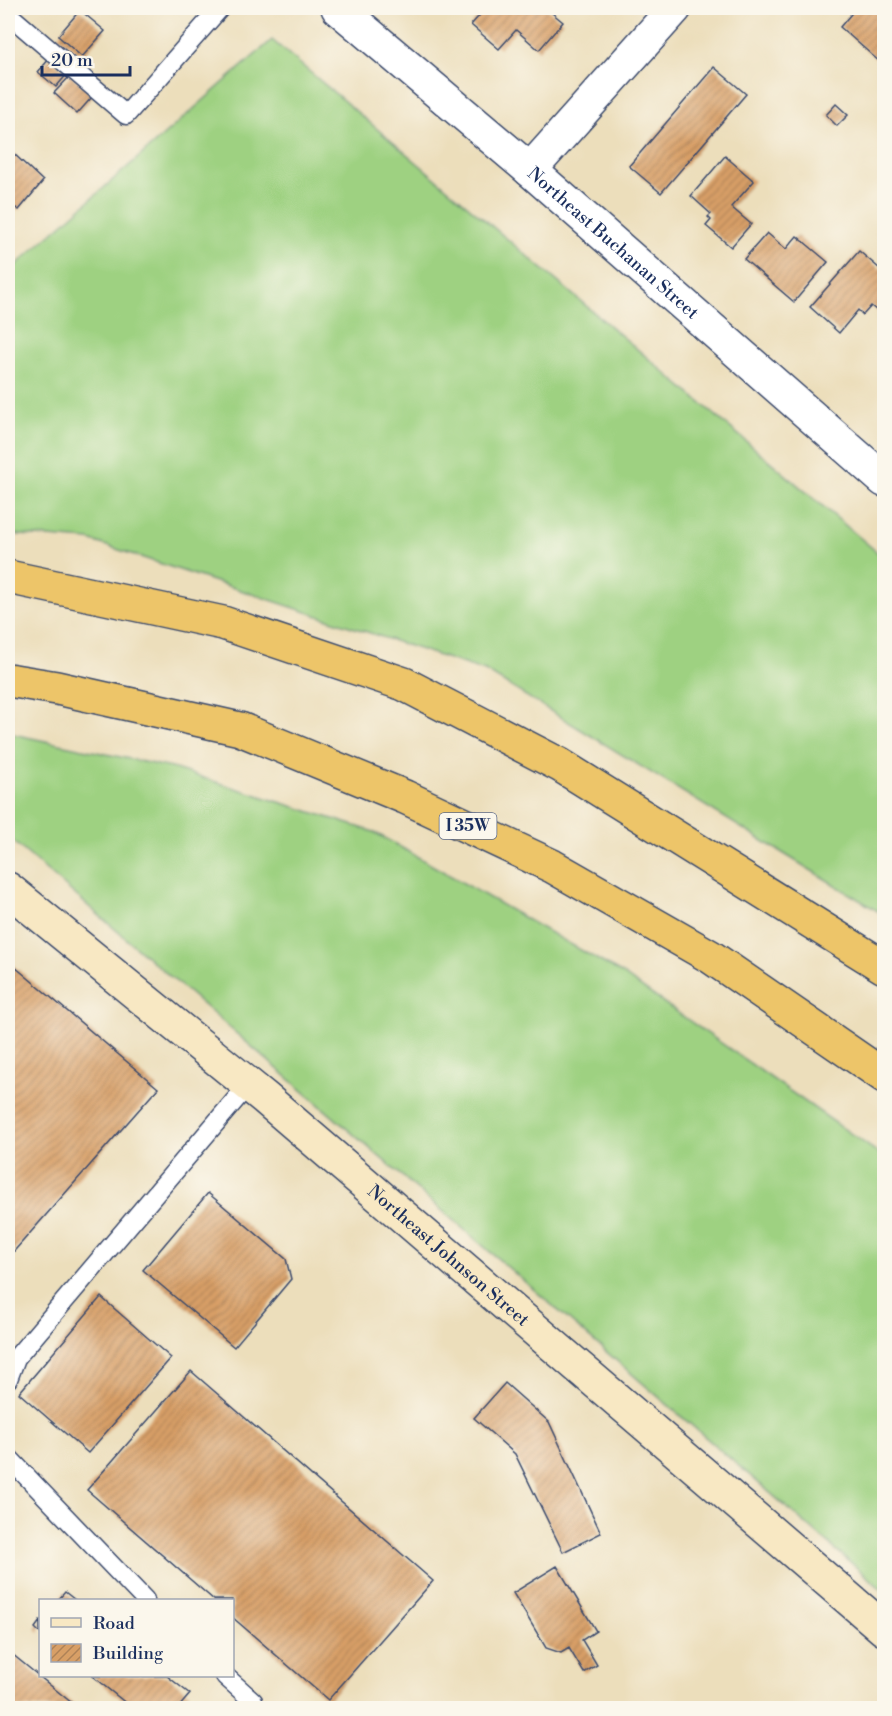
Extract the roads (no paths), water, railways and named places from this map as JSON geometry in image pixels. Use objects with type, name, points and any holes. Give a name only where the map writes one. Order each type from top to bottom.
[{"type":"highway","points":[[8,577],[223,623],[404,684],[560,765],[885,967]]},
{"type":"highway","name":"I 35W","points":[[8,680],[57,688],[240,729],[405,797],[552,866],[711,957],[885,1076]]},
{"type":"street","name":"Northeast Buchanan Street","points":[[338,8],[530,170],[885,480]]},
{"type":"street","points":[[530,170],[675,8]]},
{"type":"street","name":"Northeast Johnson Street","points":[[8,890],[248,1084],[885,1629]]},
{"type":"lane","points":[[8,14],[126,115],[220,8]]},
{"type":"lane","points":[[8,1379],[16,1358],[248,1084]]},
{"type":"lane","points":[[8,1457],[144,1599]]},
{"type":"lane","points":[[226,1677],[253,1701],[251,1708]]}]
